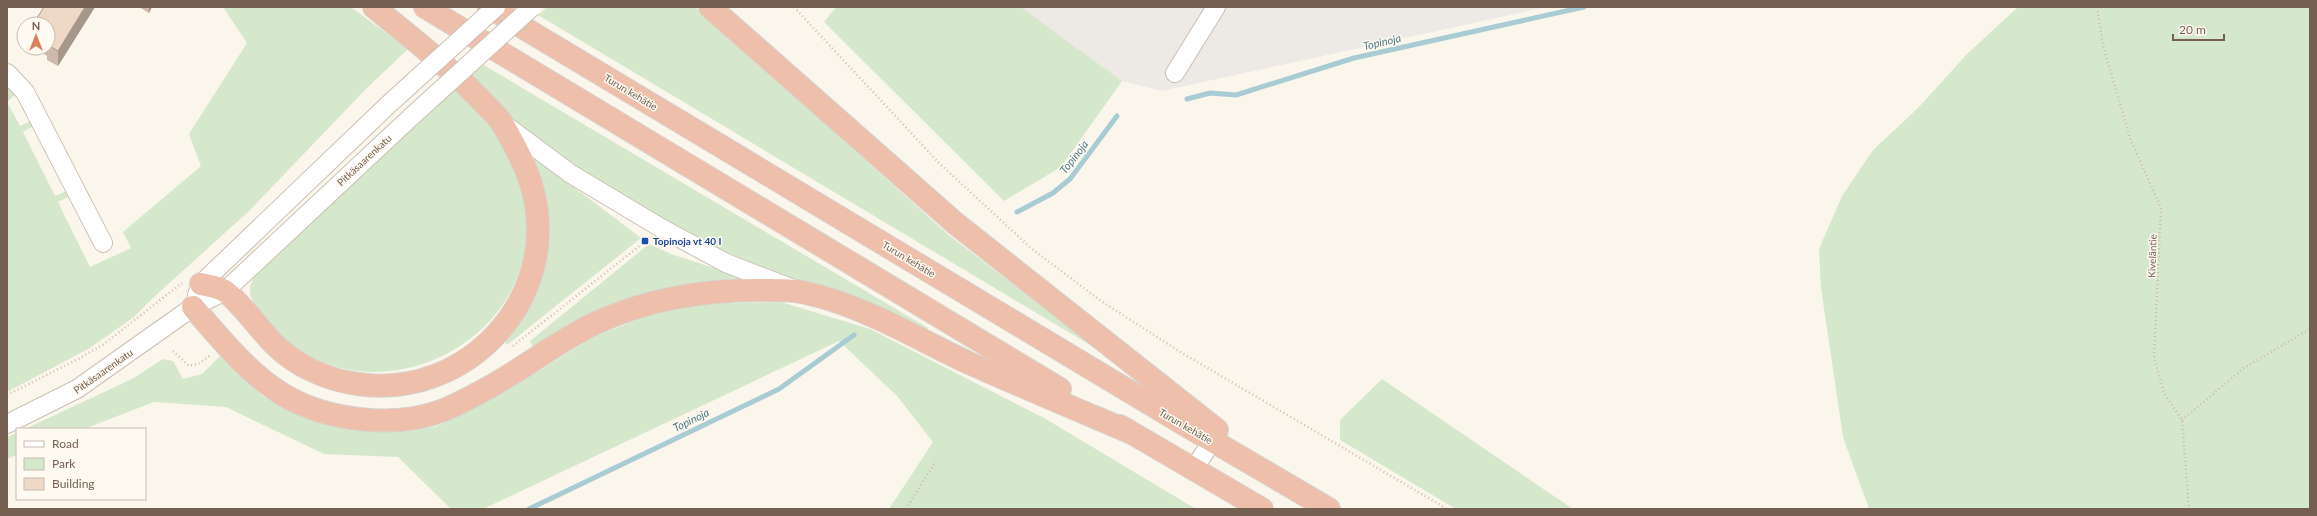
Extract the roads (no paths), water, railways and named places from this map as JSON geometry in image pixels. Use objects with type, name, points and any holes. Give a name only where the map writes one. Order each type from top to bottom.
[{"type":"highway","points":[[201,284],[225,291],[285,354],[308,369],[339,380],[382,386],[405,385],[428,378],[469,358],[502,330],[515,310],[526,290],[537,238],[533,191],[524,166],[500,120],[462,81],[374,7]]},
{"type":"highway","points":[[425,7],[1132,433],[1262,509]]},
{"type":"highway","name":"Turun kehätie","points":[[489,7],[1212,441],[1329,509]]},
{"type":"highway","points":[[710,7],[989,251],[1286,484]]},
{"type":"highway","points":[[193,307],[238,356],[266,382],[283,395],[316,409],[341,416],[366,420],[390,420],[442,411],[495,384],[572,336],[620,313],[652,302],[716,290],[799,291],[839,302],[879,317],[968,362],[1132,433]]},
{"type":"street","points":[[193,307],[201,284],[389,104],[496,7]]},
{"type":"street","name":"Pitkäsaarenkatu","points":[[7,424],[77,389],[193,307],[225,291],[411,117],[532,7]]},
{"type":"street","points":[[1175,73],[1216,7]]},
{"type":"street","points":[[7,73],[25,92],[103,243]]},
{"type":"street","points":[[500,120],[571,174],[661,228],[726,263],[799,291]]},
{"type":"street","points":[[1194,469],[1212,441]]},
{"type":"waterway","name":"Topinoja","points":[[1187,99],[1210,93],[1236,95],[1354,58],[1584,7]]},
{"type":"waterway","name":"Topinoja","points":[[1017,212],[1053,193],[1070,179],[1117,116]]},
{"type":"waterway","name":"Topinoja","points":[[529,509],[779,389],[854,335]]},
{"type":"place","name":"Topinoja vt 40 I","points":[[645,241]]}]
